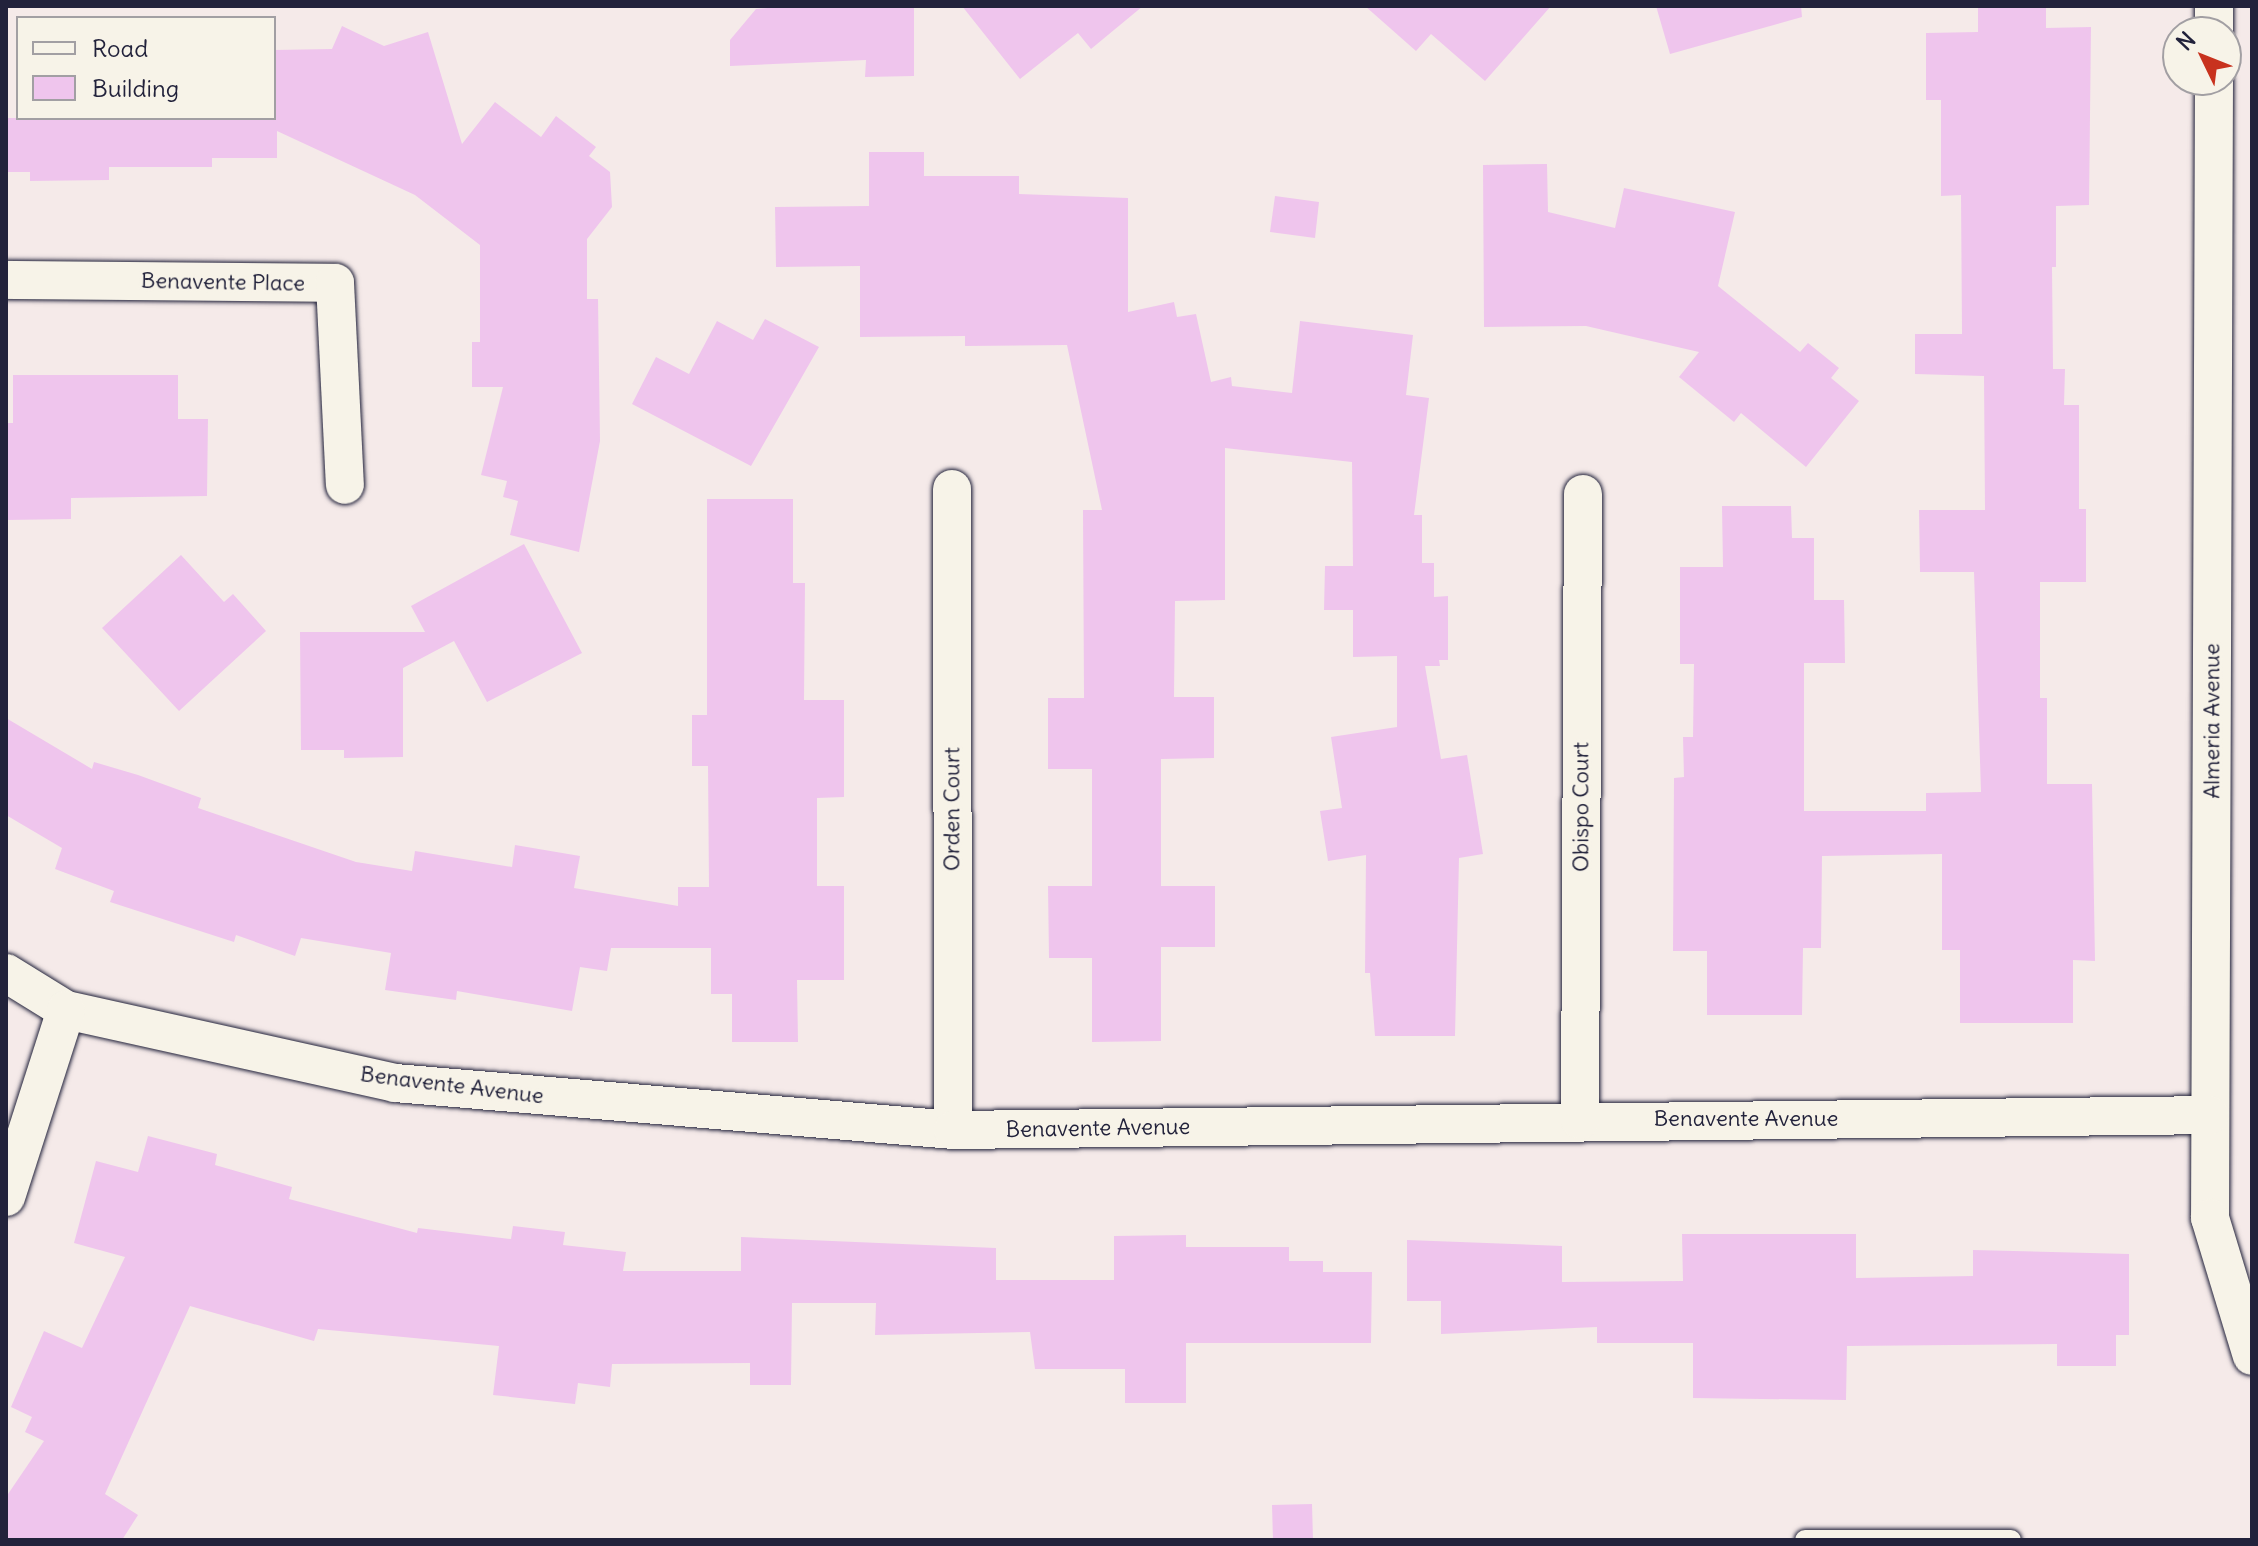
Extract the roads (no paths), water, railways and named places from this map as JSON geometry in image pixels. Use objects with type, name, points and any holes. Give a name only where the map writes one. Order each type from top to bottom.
[{"type":"street","name":"Almeria Avenue","points":[[2214,96],[2210,1218],[2252,1356]]},
{"type":"street","name":"Benavente Place","points":[[6,280],[335,283],[345,485]]},
{"type":"street","name":"Orden Court","points":[[952,489],[953,1130]]},
{"type":"street","name":"Obispo Court","points":[[1580,1120],[1583,494]]},
{"type":"street","name":"Benavente Avenue","points":[[6,973],[66,1010],[395,1083],[953,1130],[1580,1120],[2210,1115]]},
{"type":"street","points":[[6,1197],[66,1010]]},
{"type":"lane","points":[[1805,1540],[2011,1540]]}]
